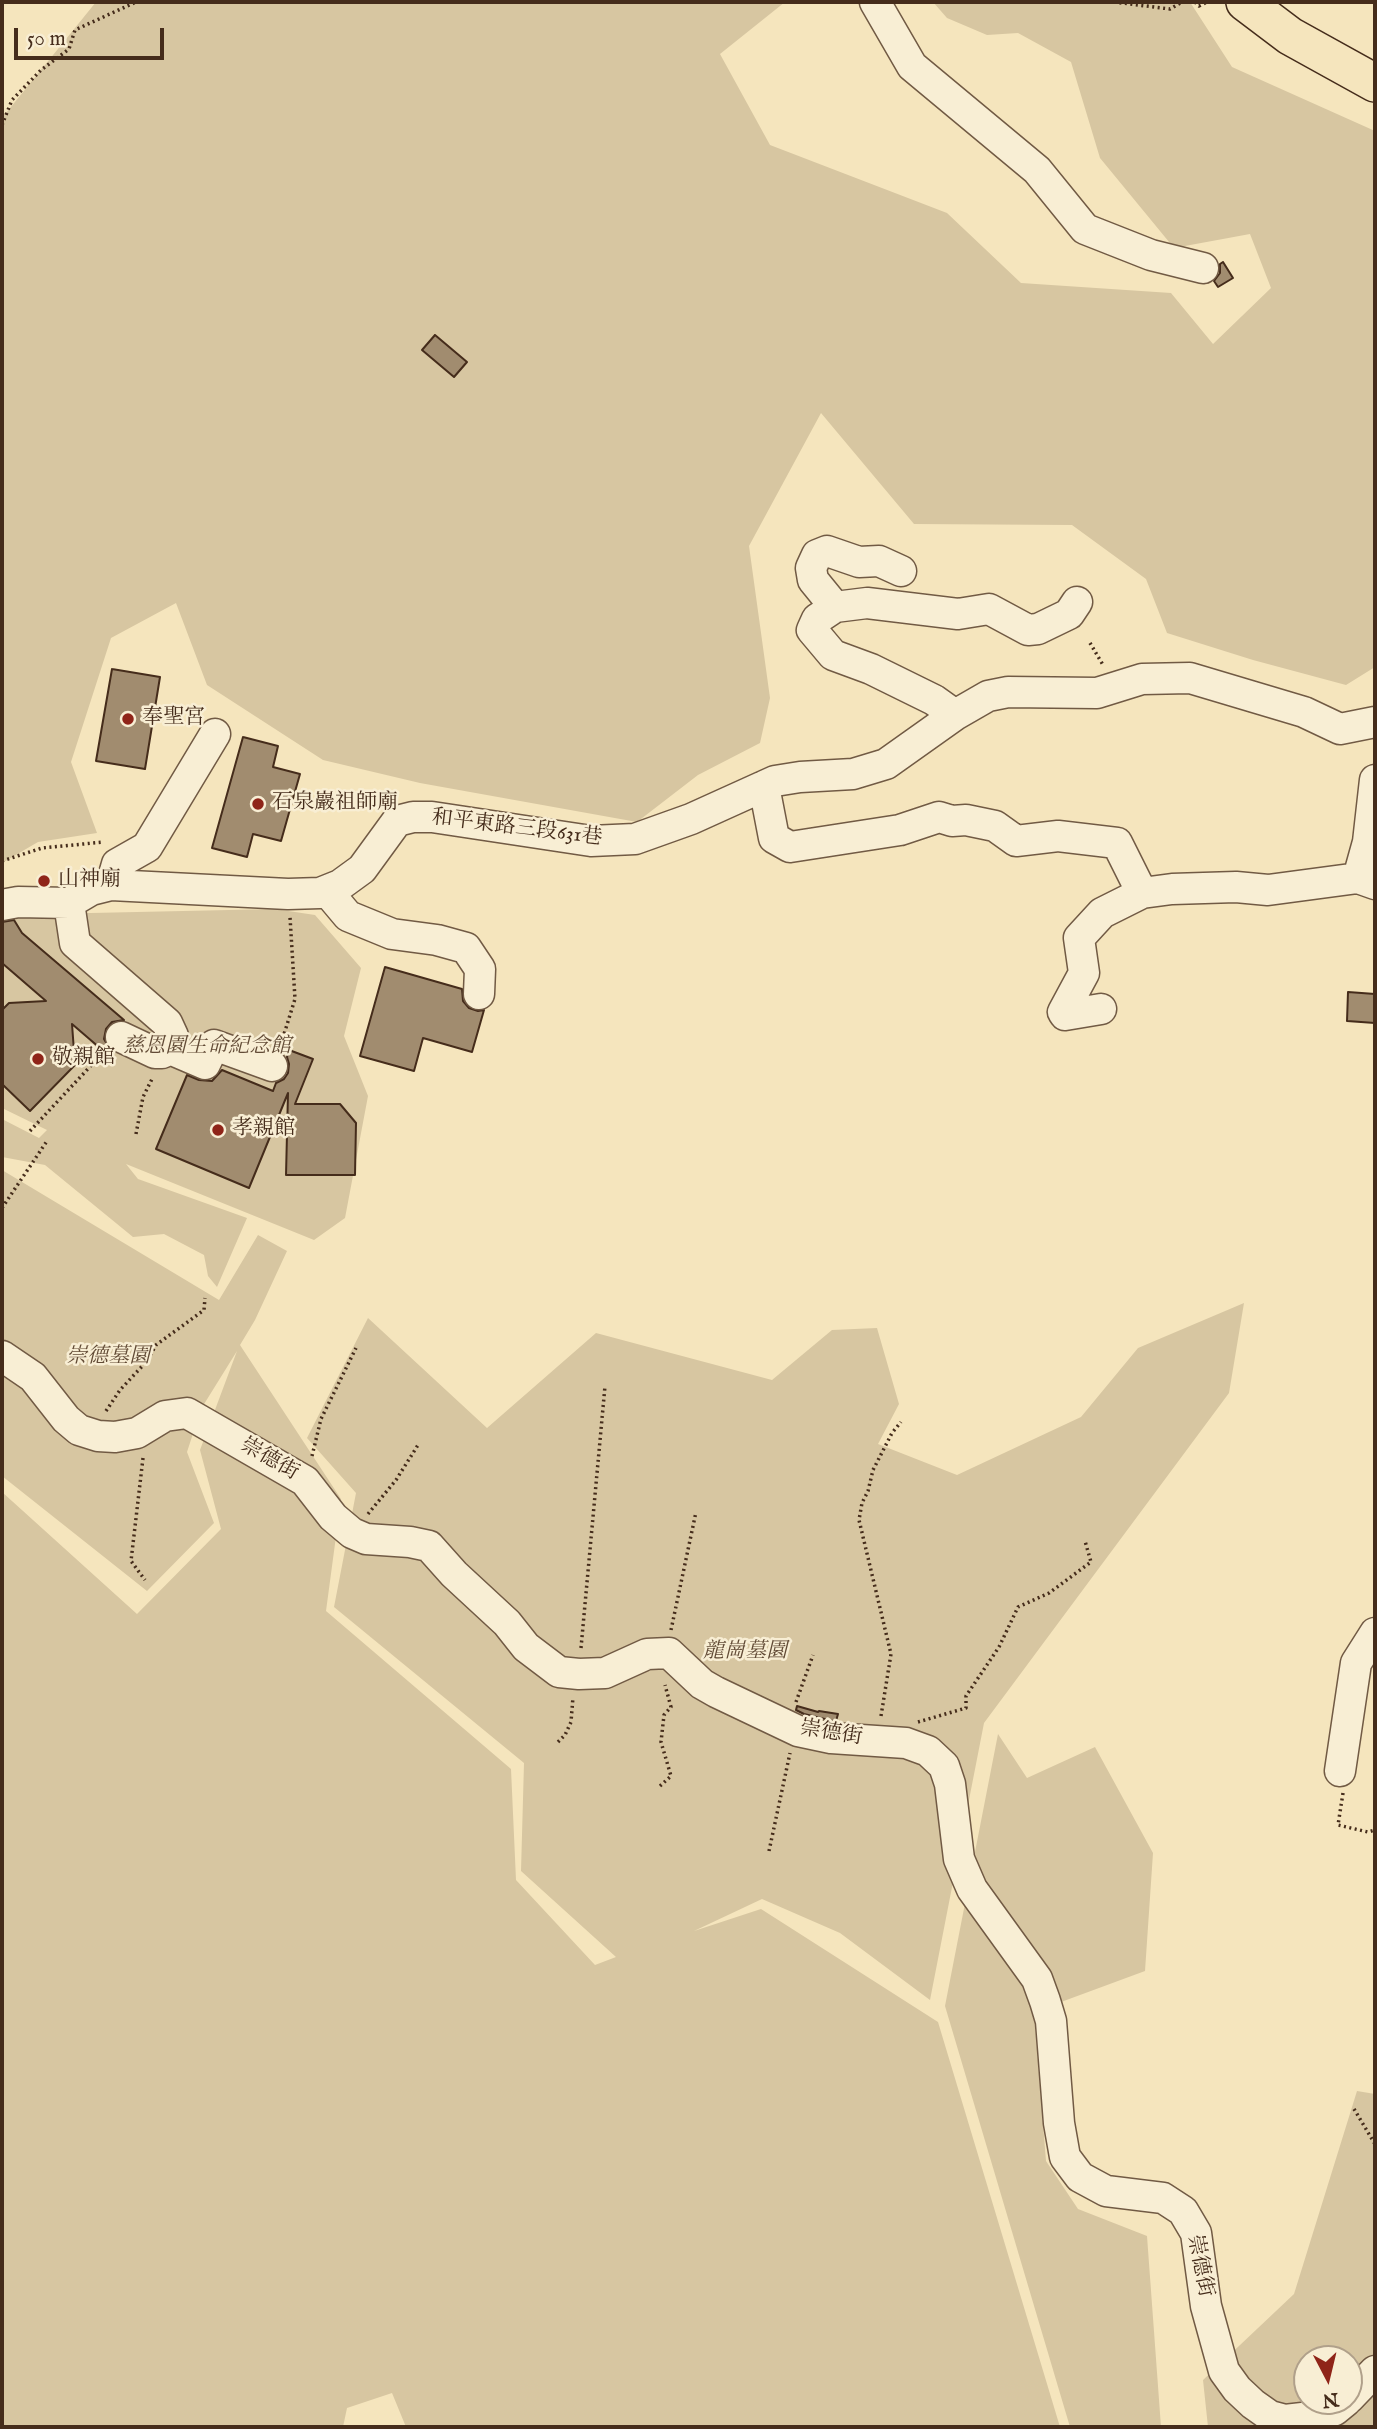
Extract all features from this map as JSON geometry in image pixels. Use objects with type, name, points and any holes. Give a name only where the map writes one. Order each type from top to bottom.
[{"type":"main road","points":[[1245,2],[1290,36],[1375,83]]},
{"type":"street","points":[[875,2],[912,66],[1038,170],[1085,229],[1151,255],[1203,268]]},
{"type":"street","points":[[835,607],[813,580],[811,568],[817,555],[827,551],[859,562],[879,561],[901,571]]},
{"type":"street","points":[[955,715],[934,700],[871,668],[832,654],[811,630],[817,619],[835,607],[867,603],[958,614],[989,609],[1028,630],[1038,629],[1069,614],[1077,602]]},
{"type":"street","name":"和平東路三段631巷","points":[[69,904],[114,874],[288,894],[320,893],[340,885],[362,869],[397,821],[413,817],[432,817],[591,841],[635,839],[691,819],[764,786],[800,776],[853,774],[886,764],[955,715],[988,696],[1008,692],[1097,693],[1142,679],[1190,678],[1304,712],[1340,729],[1375,722]]},
{"type":"street","points":[[114,874],[147,847],[215,734]]},
{"type":"street","points":[[1101,1009],[1065,1015],[1063,1012],[1084,973],[1079,938],[1102,913],[1142,893],[1172,889],[1236,887],[1268,890],[1367,881],[1375,780]]},
{"type":"street","points":[[764,786],[774,838],[790,847],[901,830],[939,817],[952,821],[966,820],[995,826],[1016,841],[1058,836],[1117,844],[1142,893]]},
{"type":"street","points":[[327,891],[348,916],[392,934],[437,940],[466,948],[480,969],[479,994]]},
{"type":"street","points":[[2,905],[18,902],[69,904],[75,943],[167,1023],[173,1036],[163,1060]]},
{"type":"street","points":[[121,1037],[155,1054],[163,1053],[163,1060]]},
{"type":"street","points":[[163,1060],[205,1065],[214,1045],[272,1066]]},
{"type":"street","points":[[2,1356],[33,1377],[66,1419],[79,1430],[98,1436]]},
{"type":"street","name":"崇德街","points":[[98,1436],[115,1437],[137,1433],[165,1416],[187,1413],[305,1481],[333,1517],[352,1533]]},
{"type":"street","points":[[352,1533],[366,1539],[429,1546],[507,1623],[526,1647],[576,1685],[670,1643]]},
{"type":"street","points":[[1339,1771],[1356,1663],[1375,1633]]},
{"type":"street","name":"崇德街","points":[[670,1643],[702,1684],[792,1729],[831,1738],[906,1743],[928,1751],[944,1766],[950,1784],[959,1859],[983,1906],[1037,1979],[1045,2001],[1051,2021],[1059,2123],[1065,2157],[1080,2177],[1106,2191],[1163,2198],[1183,2211],[1196,2232],[1206,2306],[1224,2371],[1252,2404],[1270,2416],[1285,2420],[1322,2415]]},
{"type":"path","points":[[2,125],[12,100],[41,70],[69,49],[75,30],[136,2]]},
{"type":"path","points":[[1114,2],[1170,9],[1182,2]]},
{"type":"path","points":[[1195,2],[1199,6],[1207,2]]},
{"type":"path","points":[[2,861],[42,848],[114,841],[114,874]]},
{"type":"path","points":[[272,1066],[295,999],[288,894]]},
{"type":"path","points":[[30,1130],[99,1057],[92,1049]]},
{"type":"path","points":[[136,1134],[144,1097],[163,1060]]},
{"type":"path","points":[[2,1209],[47,1141]]},
{"type":"path","points":[[98,1436],[100,1424],[120,1390],[147,1361],[156,1345],[204,1310],[205,1298]]},
{"type":"path","points":[[305,1481],[321,1419],[356,1348]]},
{"type":"path","points":[[558,1742],[571,1722],[576,1685],[605,1386]]},
{"type":"path","points":[[879,1725],[891,1654],[859,1520],[873,1470],[892,1433],[901,1422]]},
{"type":"path","points":[[137,1433],[144,1448],[131,1561],[145,1580]]},
{"type":"path","points":[[352,1533],[396,1480],[418,1445]]},
{"type":"path","points":[[660,1786],[671,1776],[661,1741],[664,1715],[671,1707],[662,1674],[696,1512]]},
{"type":"path","points":[[916,1722],[967,1708],[966,1696],[999,1647],[1018,1607],[1049,1593],[1091,1562],[1085,1541]]},
{"type":"path","points":[[769,1851],[792,1729],[813,1655]]},
{"type":"path","points":[[1339,1771],[1337,1791],[1343,1793],[1338,1825],[1368,1832],[1375,1830]]},
{"type":"path","points":[[1354,2109],[1375,2144]]},
{"type":"green space","points":[[96,2],[785,2],[720,54],[770,145],[947,213],[1021,283],[1171,293],[1213,344],[1271,288],[1250,234],[1174,248],[1100,158],[1071,62],[1018,33],[987,35],[947,18],[933,2],[1190,2],[1232,67],[1375,131],[1375,667],[1346,685],[1167,633],[1146,579],[1072,525],[914,524],[821,413],[749,546],[770,698],[760,743],[698,775],[637,822],[420,783],[323,760],[207,685],[176,603],[111,638],[71,762],[97,833],[38,842],[2,863],[2,118]]},
{"type":"green space","name":"慈恩園生命紀念館","points":[[275,909],[315,915],[361,968],[344,1036],[368,1096],[345,1218],[314,1240],[126,1164],[138,1179],[247,1218],[217,1287],[208,1276],[204,1255],[164,1234],[133,1237],[45,1165],[2,1157],[2,1119],[39,1138],[47,1130],[2,1108],[2,911],[91,913]]},
{"type":"green space","points":[[2,1170],[219,1300],[258,1235],[287,1251],[255,1320],[240,1345],[341,1499],[326,1611],[511,1769],[516,1880],[595,1965],[616,1957],[521,1871],[524,1763],[334,1607],[356,1493],[307,1438],[368,1318],[487,1428],[596,1333],[772,1380],[832,1330],[877,1328],[899,1404],[878,1444],[957,1475],[1081,1417],[1138,1348],[1244,1303],[1229,1393],[984,1723],[930,2000],[840,1933],[762,1899],[694,1931],[761,1909],[938,2022],[1060,2427],[406,2427],[392,2393],[347,2408],[343,2427],[2,2427],[2,1492],[137,1614],[221,1529],[200,1450],[237,1351],[201,1409],[187,1452],[214,1523],[147,1591],[2,1476]]},
{"type":"green space","points":[[998,1734],[1027,1778],[1095,1747],[1153,1853],[1145,1971],[1034,2012],[1046,2161],[1078,2209],[1147,2236],[1161,2427],[1070,2427],[945,2006]]},
{"type":"green space","points":[[1357,2091],[1375,2094],[1375,2427],[1208,2427],[1203,2380],[1294,2294]]},
{"type":"building","points":[[1223,262],[1233,278],[1218,287],[1214,281]]},
{"type":"building","points":[[435,335],[467,362],[454,377],[422,350]]},
{"type":"building","name":"奉聖宮","points":[[112,669],[160,677],[145,769],[96,761]]},
{"type":"building","name":"石泉巖祖師廟","points":[[243,737],[278,746],[273,767],[300,774],[281,841],[253,834],[247,857],[212,848]]},
{"type":"building","points":[[14,920],[22,933],[124,1020],[112,1022],[106,1029],[104,1039],[111,1051],[108,1055],[72,1024],[75,1065],[30,1111],[2,1084],[2,1010],[9,1003],[46,1001],[2,963],[2,922]]},
{"type":"building","points":[[385,967],[462,989],[463,1001],[469,1008],[484,1010],[472,1052],[423,1038],[414,1071],[360,1056]]},
{"type":"building","points":[[1348,992],[1375,994],[1375,1023],[1347,1021]]},
{"type":"building","points":[[289,1050],[313,1059],[295,1104],[340,1104],[356,1123],[355,1175],[286,1175],[288,1093],[249,1188],[156,1149],[187,1075],[212,1081],[222,1070],[273,1091],[276,1083],[288,1073]]},
{"type":"building","points":[[797,1706],[838,1714],[836,1721],[804,1714],[796,1710]]},
{"type":"place","name":"奉聖宮","points":[[128,719]]},
{"type":"place","name":"石泉巖祖師廟","points":[[258,804]]},
{"type":"place","name":"山神廟","points":[[44,881]]},
{"type":"place","name":"敬親館","points":[[38,1059]]},
{"type":"place","name":"孝親館","points":[[218,1130]]},
{"type":"park label","name":"崇德墓園","points":[[108,1358]]},
{"type":"park label","name":"龍崗墓園","points":[[745,1653]]}]
